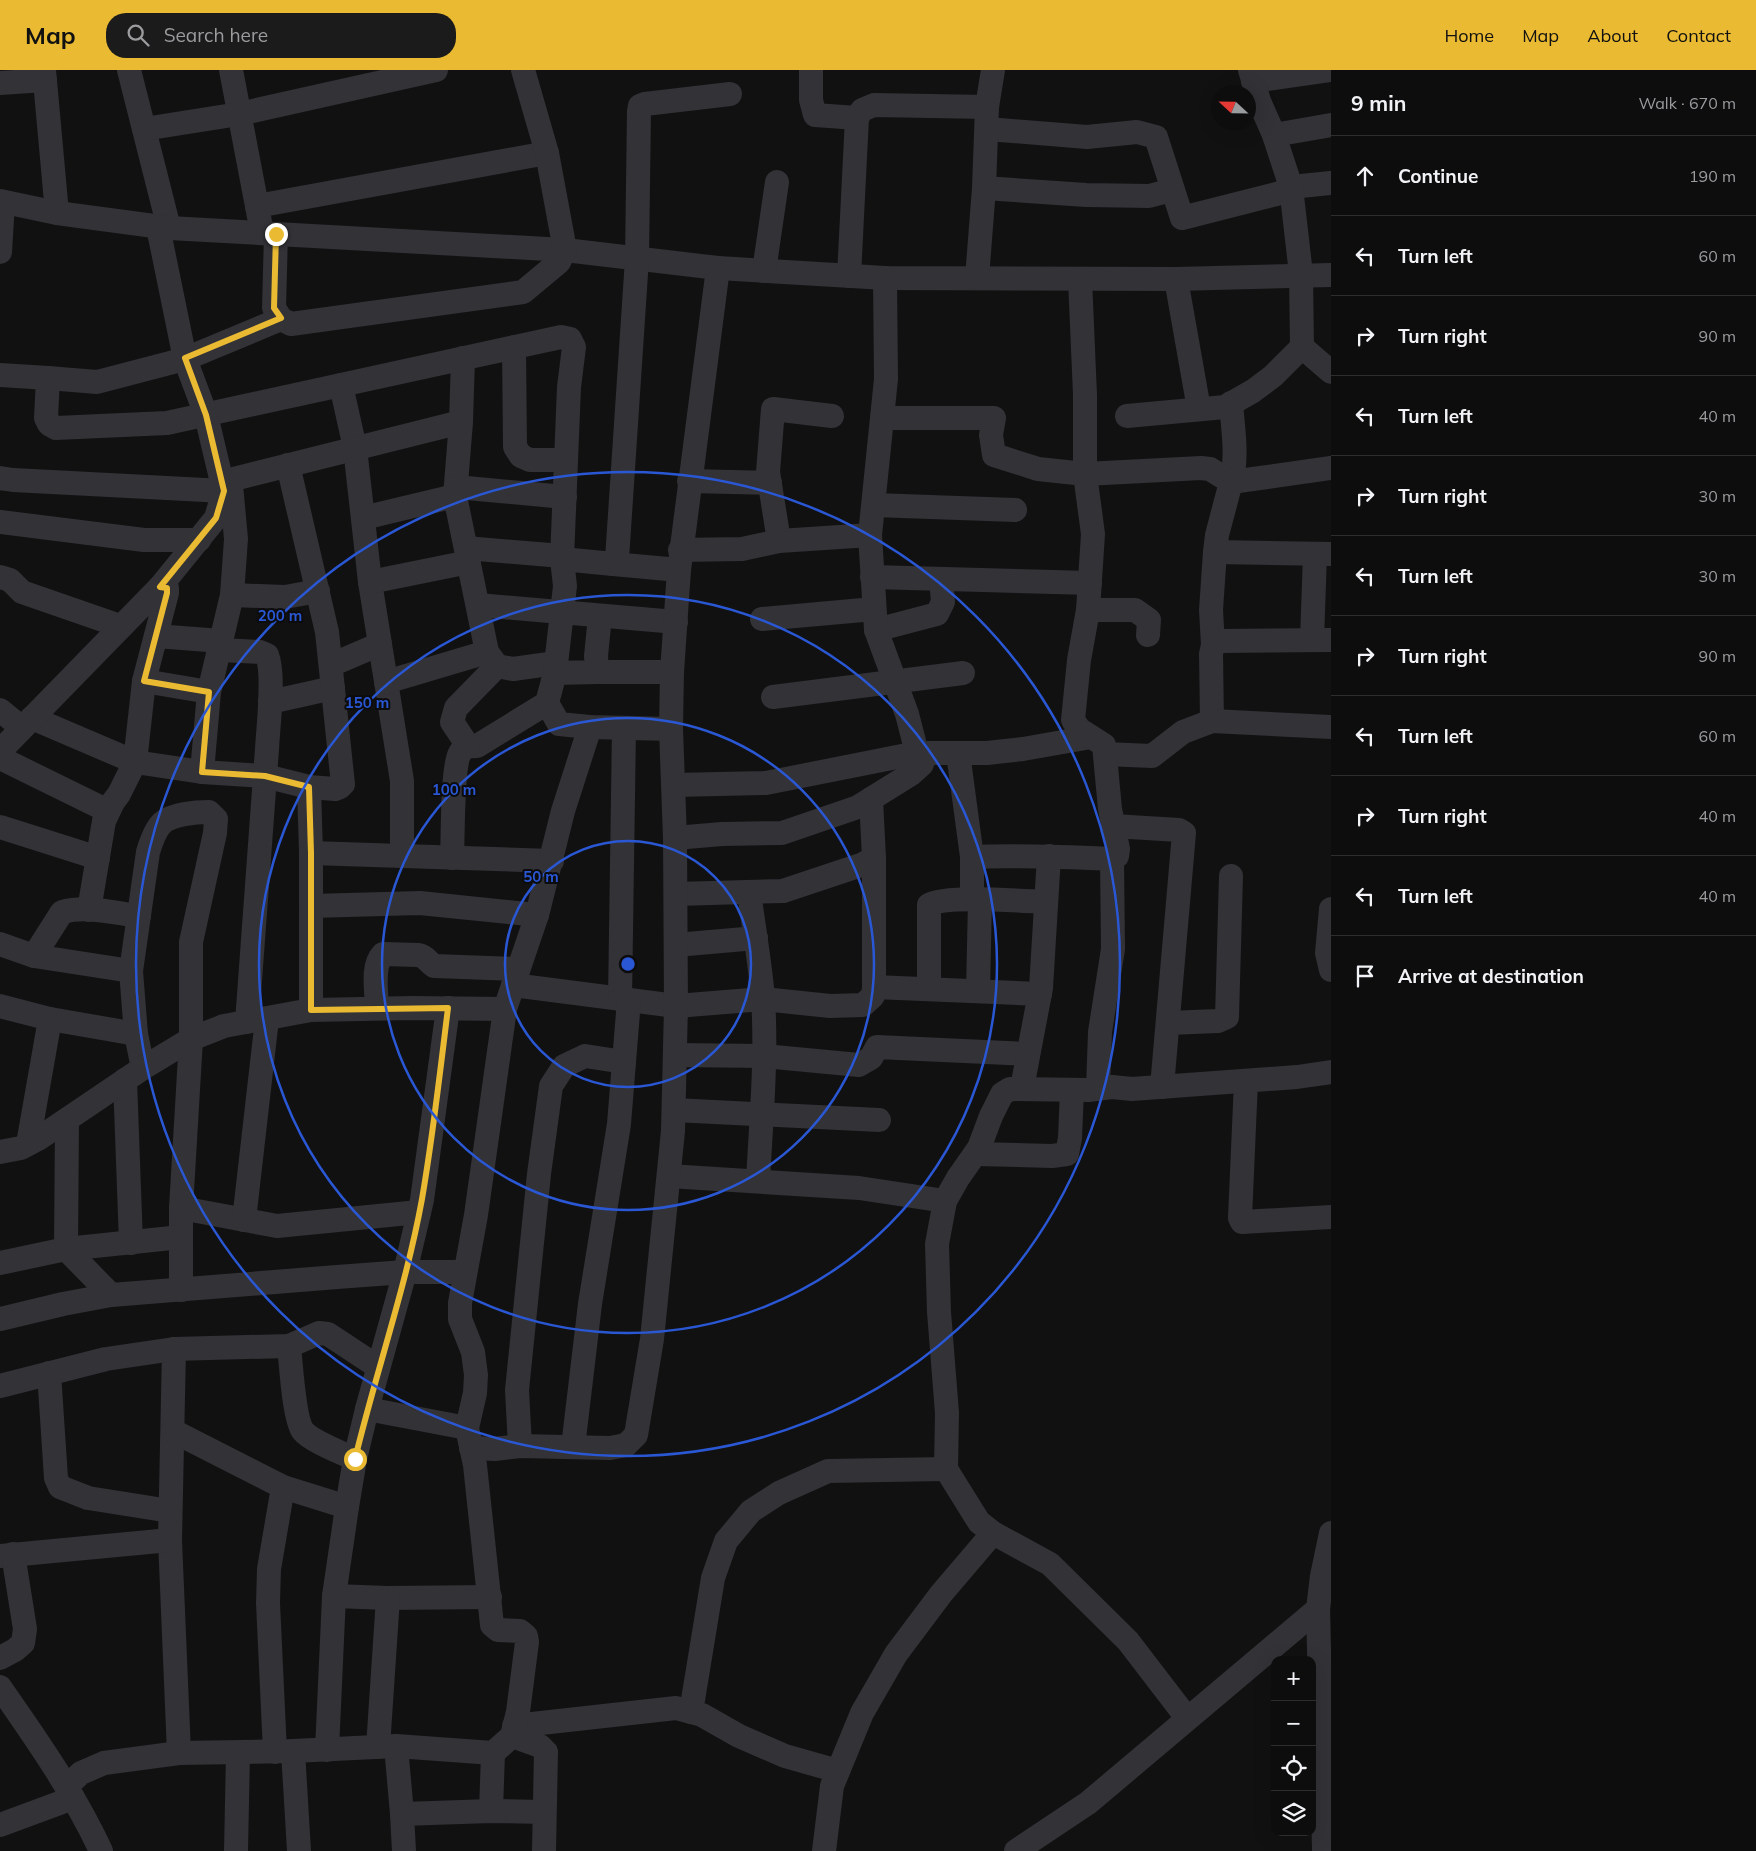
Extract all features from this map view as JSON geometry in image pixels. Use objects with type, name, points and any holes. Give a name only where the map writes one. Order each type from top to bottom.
[{"type":"street","points":[[129,70],[144,129],[164,227],[185,358],[206,415],[225,484],[236,539],[232,595],[209,692],[202,772]]},
{"type":"street","points":[[231,70],[257,206],[269,234],[274,308],[281,318],[291,324],[523,292],[559,262],[565,250],[547,153],[523,70]]},
{"type":"street","points":[[144,129],[239,114],[436,70]]},
{"type":"street","points":[[810,70],[811,100],[815,115],[857,118]]},
{"type":"street","points":[[977,278],[987,118],[992,70]]},
{"type":"street","points":[[1127,416],[1225,407],[1253,391],[1273,376],[1302,347],[1301,274],[1292,188],[1251,76],[1331,70]]},
{"type":"street","points":[[0,83],[45,75],[57,213]]},
{"type":"street","points":[[613,564],[617,559],[637,259],[640,106],[730,94]]},
{"type":"street","points":[[849,276],[857,118],[862,110],[874,106],[987,118],[1087,137],[1137,132],[1148,134],[1156,137],[1182,218],[1292,188],[1331,183]]},
{"type":"street","points":[[1274,135],[1331,125]]},
{"type":"street","points":[[257,206],[547,153]]},
{"type":"street","points":[[764,271],[777,182]]},
{"type":"street","points":[[984,188],[1086,195],[1149,196],[1172,190]]},
{"type":"street","points":[[0,252],[1,202],[57,213],[164,227],[565,250],[718,268],[885,278],[1176,279],[1301,274],[1331,275]]},
{"type":"street","points":[[367,1409],[469,1438],[495,1448],[520,1446],[610,1448],[626,1445],[636,1435],[652,1338],[674,1110],[676,838],[671,729],[672,672],[679,560],[718,268]]},
{"type":"street","points":[[676,838],[722,834],[782,833],[858,807],[911,774],[922,764],[875,619],[870,535],[886,379],[885,278]]},
{"type":"street","points":[[972,858],[1010,855],[1112,859],[1117,856],[1118,849],[1098,745],[1079,729],[1073,720],[1079,660],[1088,610],[1093,534],[1085,474],[1085,395],[1080,279]]},
{"type":"street","points":[[1176,279],[1199,409]]},
{"type":"street","points":[[0,375],[97,382],[185,358],[281,318]]},
{"type":"street","points":[[48,378],[46,418],[49,424],[56,428],[167,423],[561,337],[570,339],[574,347],[569,387],[562,557],[565,586],[556,668],[547,703],[477,746],[468,746],[459,755],[456,769],[452,858]]},
{"type":"street","points":[[514,347],[515,447],[521,456],[530,460],[566,460]]},
{"type":"street","points":[[1302,347],[1329,369]]},
{"type":"street","points":[[463,358],[456,491],[467,555],[492,659]]},
{"type":"street","points":[[341,385],[355,448],[370,582],[402,781],[402,856]]},
{"type":"street","points":[[1212,721],[1211,654],[1213,645],[1211,610],[1215,552],[1217,535],[1235,468],[1235,442],[1231,403]]},
{"type":"street","points":[[779,540],[768,472],[773,409],[832,416]]},
{"type":"street","points":[[882,418],[994,418],[991,435],[994,454],[1038,469],[1085,474],[1201,468],[1210,470],[1231,482],[1331,468]]},
{"type":"street","points":[[0,478],[13,480],[225,484],[288,465],[461,422]]},
{"type":"street","points":[[0,710],[27,723],[135,762],[202,772],[265,776],[309,787],[335,789],[340,787],[343,784],[327,632],[288,465]]},
{"type":"street","points":[[689,481],[770,483]]},
{"type":"street","points":[[0,751],[160,587],[216,518],[225,484]]},
{"type":"street","points":[[363,518],[456,491],[565,497]]},
{"type":"street","points":[[874,505],[1015,510]]},
{"type":"street","points":[[0,522],[144,540],[199,540]]},
{"type":"street","points":[[370,582],[467,555],[562,557],[613,564],[679,560],[742,549],[779,540],[870,535]]},
{"type":"street","points":[[1213,645],[1220,641],[1322,640],[1323,554],[1215,552]]},
{"type":"street","points":[[0,577],[16,584],[17,589],[22,592],[120,626]]},
{"type":"street","points":[[872,577],[1090,583]]},
{"type":"street","points":[[762,619],[875,619],[937,614],[943,602],[941,578]]},
{"type":"street","points":[[89,910],[104,821],[135,762],[144,681],[167,593],[167,588],[160,587]]},
{"type":"street","points":[[232,595],[285,598],[318,591]]},
{"type":"street","points":[[478,605],[676,622]]},
{"type":"street","points":[[1088,610],[1136,610],[1149,620],[1148,635]]},
{"type":"street","points":[[597,672],[596,656],[600,616]]},
{"type":"street","points":[[156,636],[260,652],[267,655],[270,663],[257,1021],[244,1220]]},
{"type":"street","points":[[331,665],[380,644]]},
{"type":"street","points":[[468,746],[452,722],[456,708],[492,659]]},
{"type":"street","points":[[386,682],[492,659],[513,669],[556,668],[597,672],[672,672]]},
{"type":"street","points":[[774,697],[963,673]]},
{"type":"street","points":[[144,681],[209,692]]},
{"type":"street","points":[[270,702],[333,688]]},
{"type":"street","points":[[547,703],[559,724],[590,727],[671,729]]},
{"type":"street","points":[[674,785],[766,783],[917,753],[988,753],[1098,745],[1152,756],[1183,732],[1212,721],[1331,727]]},
{"type":"street","points":[[492,1811],[493,1753],[513,1731],[518,1712],[527,1642],[526,1636],[520,1631],[498,1630],[492,1625],[475,1465],[469,1438],[476,1375],[473,1352],[460,1319],[460,1304],[476,1215],[505,1008],[537,915],[563,812],[590,727]]},
{"type":"street","points":[[574,1447],[590,1304],[619,1124],[624,1062],[624,728]]},
{"type":"street","points":[[958,753],[976,900],[978,991]]},
{"type":"street","points":[[0,758],[108,811]]},
{"type":"street","points":[[309,787],[311,1010]]},
{"type":"street","points":[[377,1008],[376,966],[378,959],[383,954],[424,956],[434,966],[515,977],[625,999],[676,1006],[763,999],[830,1006],[863,1005],[873,996],[874,987],[874,858],[871,799]]},
{"type":"street","points":[[131,1243],[136,1034],[130,971],[148,852],[152,839],[163,822],[189,812],[209,812],[216,819],[216,833],[191,942],[191,1039],[181,1208],[181,1290]]},
{"type":"street","points":[[1113,826],[1178,830],[1184,833],[1162,1087]]},
{"type":"street","points":[[0,827],[98,858]]},
{"type":"street","points":[[311,853],[552,861]]},
{"type":"street","points":[[1022,1088],[1040,994],[1049,856]]},
{"type":"street","points":[[676,894],[783,891],[862,865],[874,858]]},
{"type":"street","points":[[1098,1089],[1100,1032],[1113,948],[1112,859]]},
{"type":"street","points":[[1168,1023],[1218,1021],[1227,1017],[1231,876]]},
{"type":"street","points":[[748,893],[756,938],[763,999],[764,1056],[758,1181]]},
{"type":"street","points":[[929,989],[929,905],[935,902],[976,900],[1046,902]]},
{"type":"street","points":[[311,906],[420,902],[537,915]]},
{"type":"street","points":[[34,956],[62,912],[73,909],[139,916]]},
{"type":"street","points":[[1331,909],[1326,954],[1331,970]]},
{"type":"street","points":[[676,945],[756,938]]},
{"type":"street","points":[[0,944],[34,956],[130,971]]},
{"type":"street","points":[[874,987],[1040,994]]},
{"type":"street","points":[[0,1006],[50,1019],[136,1034]]},
{"type":"street","points":[[327,1750],[334,1596],[347,1507],[355,1459],[367,1409],[405,1272],[422,1200],[448,1008]]},
{"type":"street","points":[[0,1152],[20,1148],[28,1144],[191,1039],[224,1026],[311,1010],[505,1008]]},
{"type":"street","points":[[28,1144],[50,1019]]},
{"type":"street","points":[[675,1055],[764,1056],[859,1065],[871,1058],[876,1047],[1028,1054]]},
{"type":"street","points":[[520,1446],[517,1390],[539,1174],[551,1086],[564,1066],[586,1056],[624,1062]]},
{"type":"street","points":[[1187,1718],[1128,1641],[1050,1564],[993,1533],[979,1522],[946,1469],[947,1413],[938,1312],[936,1244],[945,1200],[980,1148],[991,1116],[1002,1094],[1010,1089],[1072,1090],[1112,1087],[1132,1089],[1296,1077],[1331,1072]]},
{"type":"street","points":[[1246,1081],[1240,1218],[1242,1222],[1331,1217]]},
{"type":"street","points":[[975,1154],[1052,1156],[1067,1154],[1070,1138],[1072,1090]]},
{"type":"street","points":[[674,1110],[879,1120]]},
{"type":"street","points":[[67,1120],[66,1249],[111,1296]]},
{"type":"street","points":[[668,1176],[859,1188],[945,1200]]},
{"type":"street","points":[[181,1208],[277,1226],[418,1212]]},
{"type":"street","points":[[0,1263],[66,1249],[181,1237]]},
{"type":"street","points":[[0,1319],[63,1304],[111,1296],[405,1272],[465,1272]]},
{"type":"street","points":[[0,1386],[106,1359],[174,1349],[289,1346],[318,1333],[328,1334],[378,1368]]},
{"type":"street","points":[[289,1346],[297,1412],[302,1430],[310,1437],[355,1459]]},
{"type":"street","points":[[174,1349],[170,1540],[179,1753]]},
{"type":"street","points":[[49,1373],[56,1478],[60,1487],[88,1498],[170,1511]]},
{"type":"street","points":[[173,1431],[283,1486],[347,1507]]},
{"type":"street","points":[[691,1712],[712,1578],[726,1541],[751,1511],[779,1493],[828,1471],[946,1469]]},
{"type":"street","points":[[283,1486],[268,1568],[268,1603],[284,1752],[299,1851]]},
{"type":"street","points":[[824,1851],[832,1786],[862,1713],[896,1654],[941,1594],[993,1533]]},
{"type":"street","points":[[1324,1851],[1318,1609],[1322,1576],[1331,1533]]},
{"type":"street","points":[[0,1658],[23,1643],[25,1629],[7,1555],[170,1540]]},
{"type":"street","points":[[334,1596],[388,1598],[490,1597]]},
{"type":"street","points":[[388,1598],[387,1747],[402,1814],[404,1851]]},
{"type":"street","points":[[1016,1851],[1088,1803],[1318,1609]]},
{"type":"street","points":[[0,1687],[44,1750],[85,1816],[102,1851]]},
{"type":"street","points":[[513,1731],[676,1708],[702,1715],[739,1736],[786,1756],[838,1771]]},
{"type":"street","points":[[513,1731],[540,1746],[546,1752],[544,1851]]},
{"type":"street","points":[[0,1825],[70,1792],[81,1773],[104,1763],[179,1753],[284,1752],[387,1747],[493,1753]]},
{"type":"street","points":[[236,1851],[238,1753]]},
{"type":"street","points":[[402,1814],[492,1811],[544,1812]]},
{"type":"route","points":[[276,234],[274,308],[281,318],[185,358],[206,415],[224,491],[216,518],[160,587],[167,588],[167,593],[144,681],[209,692],[202,772],[265,776],[309,787],[311,1010],[448,1008],[422,1200],[405,1272],[355,1459]]}]
